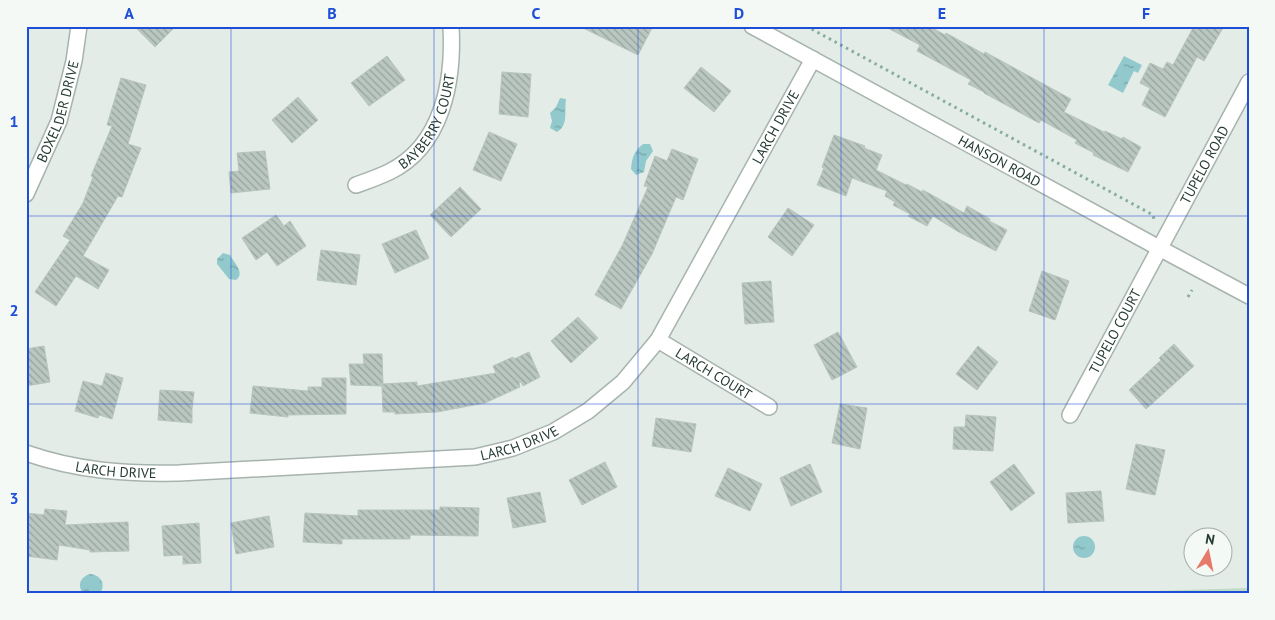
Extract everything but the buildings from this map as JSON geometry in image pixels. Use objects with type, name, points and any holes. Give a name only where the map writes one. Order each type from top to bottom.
[{"type":"street","name":"BOXELDER DRIVE","points":[[26,194],[59,120],[74,61],[79,26]]},
{"type":"street","name":"BAYBERRY COURT","points":[[356,184],[396,168],[423,145],[435,127],[447,88],[452,49],[451,26]]},
{"type":"street","name":"HANSON ROAD","points":[[752,26],[1249,296]]},
{"type":"street","name":"LARCH DRIVE","points":[[26,453],[76,467],[133,474],[188,473],[475,456],[513,448],[553,432],[588,411],[624,382],[658,340],[813,59]]},
{"type":"street","name":"TUPELO ROAD","points":[[1159,248],[1249,82]]},
{"type":"street","name":"TUPELO COURT","points":[[1070,415],[1159,248]]},
{"type":"street","name":"LARCH COURT","points":[[658,340],[768,407]]},
{"type":"path","points":[[806,26],[1153,215],[1154,220]]},
{"type":"path","points":[[1188,297],[1192,290]]},
{"type":"green space","points":[[1249,588],[1249,594],[1058,594]]},
{"type":"water","points":[[1124,56],[1142,65],[1138,73],[1134,71],[1123,93],[1108,85]]},
{"type":"water","points":[[560,98],[566,99],[565,122],[557,132],[550,128],[552,121],[550,113],[556,107]]},
{"type":"water","points":[[643,144],[650,144],[653,151],[646,161],[644,172],[636,175],[631,169],[632,161],[634,155]]},
{"type":"water","points":[[223,253],[230,255],[238,268],[240,274],[236,280],[229,279],[217,264],[217,259]]},
{"type":"water","points":[[1084,536],[1092,539],[1095,547],[1092,555],[1084,558],[1076,555],[1073,547],[1076,539]]},
{"type":"water","points":[[90,574],[100,578],[103,587],[100,594],[83,594],[81,591],[80,582]]}]
